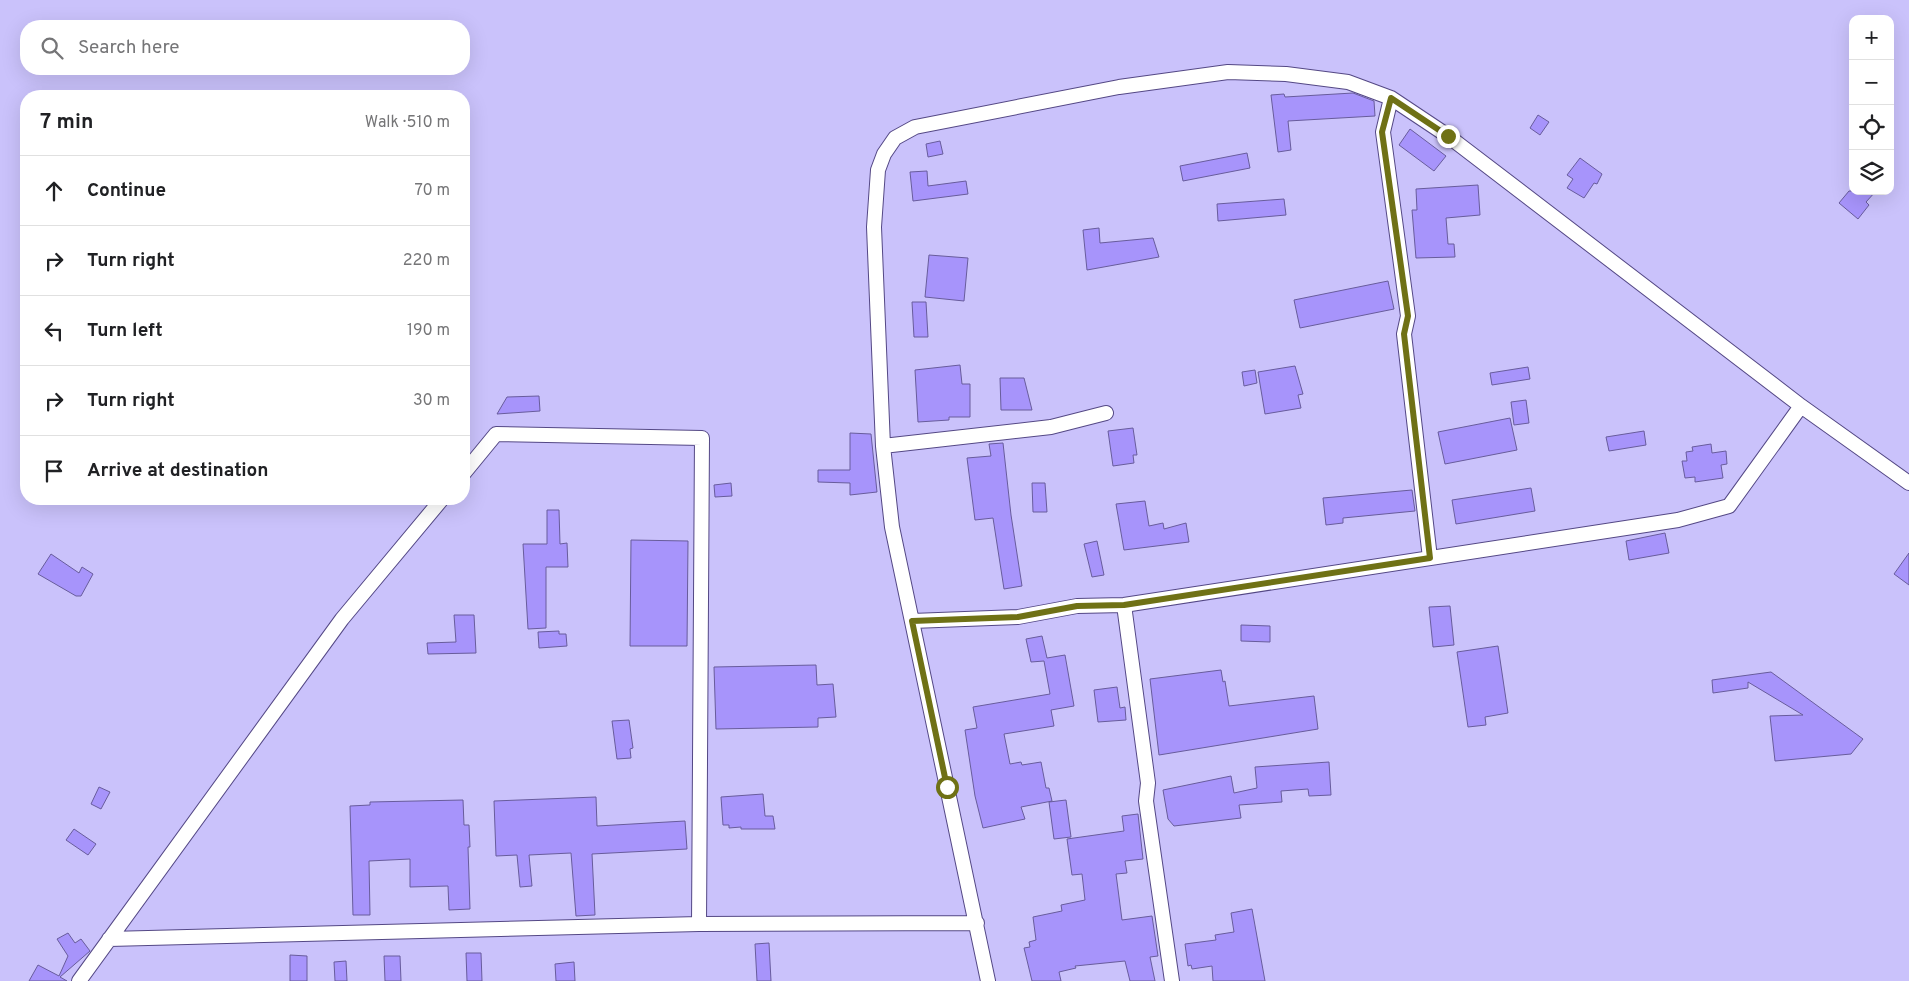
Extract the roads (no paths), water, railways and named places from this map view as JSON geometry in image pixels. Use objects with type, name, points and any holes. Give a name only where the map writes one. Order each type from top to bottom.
[{"type":"street","points":[[988,981],[892,527],[883,446],[874,228],[878,170],[884,154],[895,138],[915,127],[1119,87],[1228,72],[1286,74],[1348,82],[1391,98],[1479,159],[1800,406],[1909,483]]},
{"type":"street","points":[[1391,98],[1382,132],[1408,316],[1404,334],[1430,558]]},
{"type":"street","points":[[912,621],[1018,617],[1077,606],[1124,605],[1678,520],[1729,506],[1800,406]]},
{"type":"street","points":[[883,446],[1050,427],[1106,413]]},
{"type":"street","points":[[470,466],[496,434],[702,438],[699,924]]},
{"type":"street","points":[[79,981],[342,619],[437,505]]},
{"type":"street","points":[[1124,605],[1148,783],[1146,801],[1172,981]]},
{"type":"street","points":[[109,939],[699,924],[977,923]]}]
